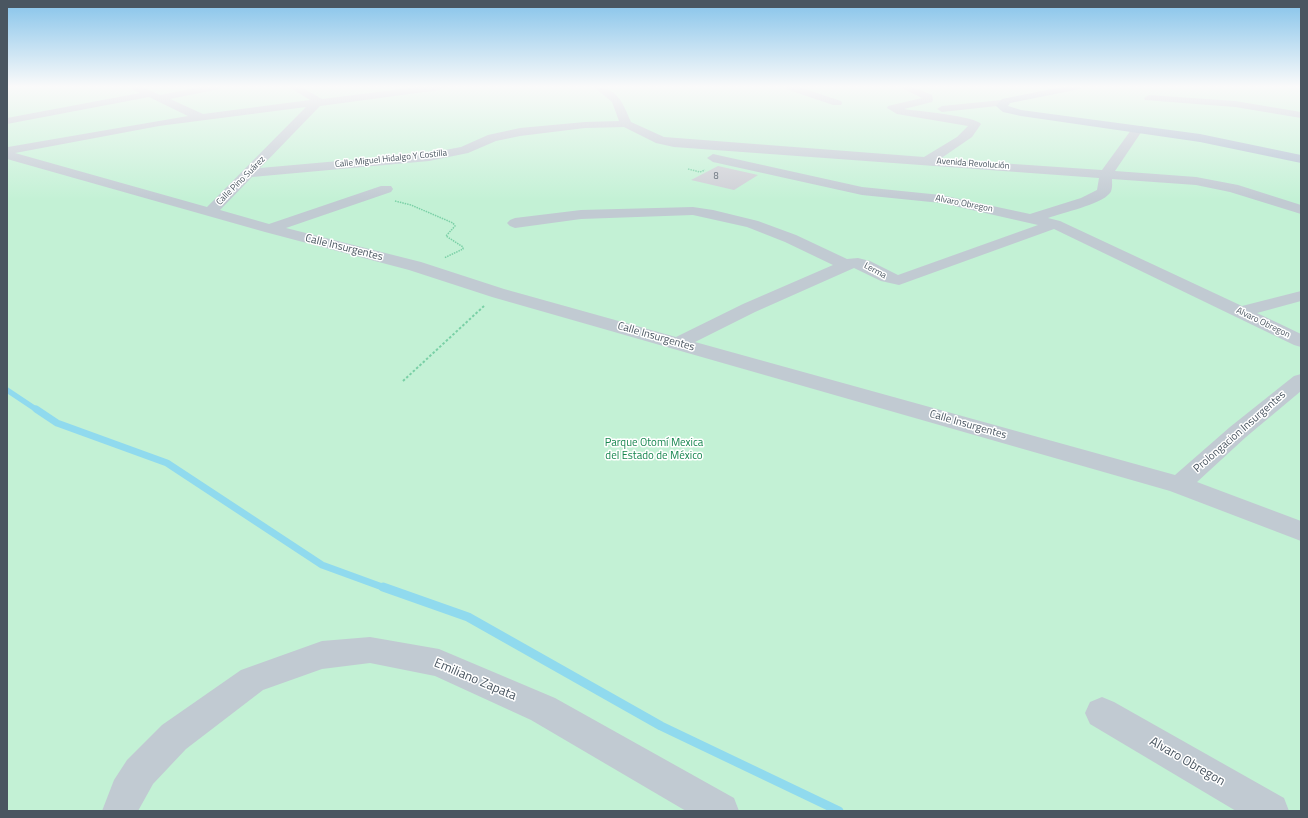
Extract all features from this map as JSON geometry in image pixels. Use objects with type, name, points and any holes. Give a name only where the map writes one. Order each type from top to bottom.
[{"type":"main road","points":[[1116,125],[1215,140],[1301,159]]},
{"type":"street","points":[[7,151],[147,125]]},
{"type":"street","name":"Calle Pino Suárez","points":[[210,212],[295,125]]},
{"type":"street","name":"Calle Miguel Hidalgo Y Costilla","points":[[249,173],[440,155],[464,150],[492,138],[520,132],[607,125]]},
{"type":"street","name":"Alvaro Obregon","points":[[609,125],[652,144],[862,191],[888,195],[941,199],[1055,224],[1301,340]]},
{"type":"street","name":"Avenida Revolución","points":[[628,125],[660,140],[681,144],[1106,174],[1216,185],[1263,196],[1301,210]]},
{"type":"street","points":[[927,161],[974,129],[975,125]]},
{"type":"street","points":[[1033,218],[1098,196],[1104,192],[1106,174],[1138,128]]},
{"type":"street","name":"Calle Insurgentes","points":[[7,155],[270,229],[415,266],[498,292],[1179,485],[1301,531]]},
{"type":"street","points":[[355,163],[356,171],[364,178],[386,189]]},
{"type":"street","points":[[270,229],[386,189]]},
{"type":"street","points":[[515,223],[536,219],[577,215],[694,211],[711,213],[731,217],[779,233],[845,265]]},
{"type":"street","name":"Lerma","points":[[679,343],[845,265],[861,263],[890,279],[899,280],[1055,224]]},
{"type":"street","points":[[1241,312],[1301,296]]},
{"type":"street","name":"Prolongacion Insurgentes","points":[[1179,485],[1238,432],[1301,380]]},
{"type":"street","name":"Emiliano Zapata","points":[[120,811],[127,793],[140,772],[174,737],[252,680],[322,655],[370,650],[439,662],[543,709],[721,811]]},
{"type":"street","name":"Alvaro Obregon","points":[[1102,714],[1272,811]]},
{"type":"path","points":[[688,169],[700,172],[706,169]]},
{"type":"path","points":[[386,189],[392,200],[411,205],[453,223],[455,226],[446,236],[463,247],[463,249],[427,264],[415,266]]},
{"type":"path","points":[[402,382],[498,292]]},
{"type":"green space","name":"Parque Otomí Mexica del Estado de México","points":[[7,125],[1301,125],[1301,811],[7,811]]},
{"type":"building","points":[[718,166],[758,175],[734,190],[691,180]]},
{"type":"waterway","points":[[7,390],[37,410]]},
{"type":"waterway","points":[[36,409],[57,423],[167,463],[322,565],[385,588]]},
{"type":"waterway","points":[[383,587],[468,617],[661,726],[839,811]]}]
